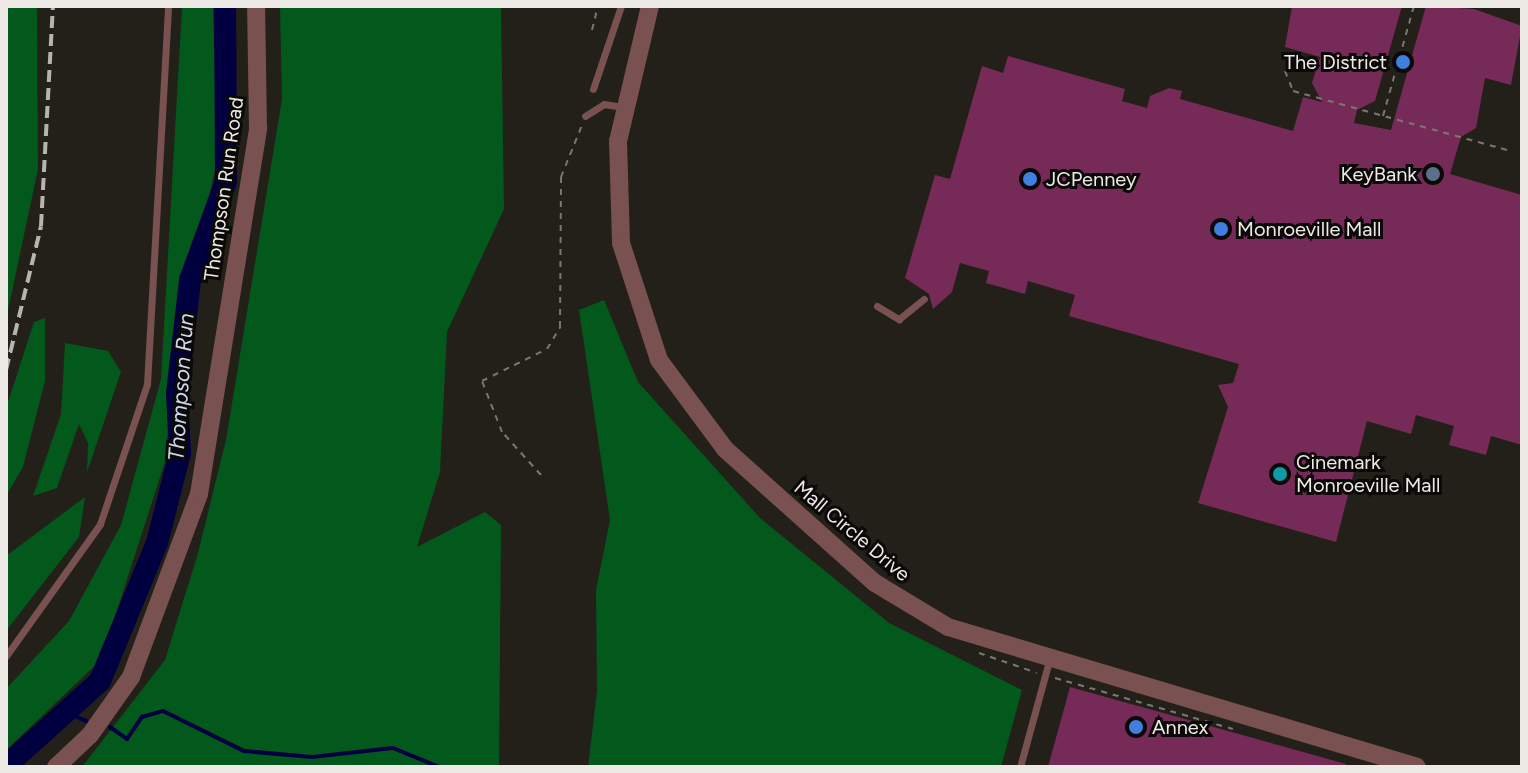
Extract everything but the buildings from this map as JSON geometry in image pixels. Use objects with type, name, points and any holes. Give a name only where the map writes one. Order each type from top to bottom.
[{"type":"street","name":"Thompson Run Road","points":[[56,767],[90,735],[131,677],[199,494],[258,128],[256,6]]},
{"type":"street","name":"Mall Circle Drive","points":[[650,6],[623,107],[616,188],[624,264],[649,340],[681,397],[742,465],[875,583],[948,627],[1048,668],[1417,767]]},
{"type":"lane","points":[[6,656],[100,524],[147,384],[168,6]]},
{"type":"lane","points":[[593,89],[621,6]]},
{"type":"lane","points":[[585,116],[604,104],[623,107]]},
{"type":"lane","points":[[877,306],[899,319],[924,299]]},
{"type":"lane","points":[[1020,767],[1048,668]]},
{"type":"path","points":[[592,30],[598,6]]},
{"type":"path","points":[[1383,116],[1414,6]]},
{"type":"path","points":[[1285,71],[1293,91],[1507,150]]},
{"type":"path","points":[[541,475],[502,432],[482,381],[547,349],[560,327],[561,177],[585,116]]},
{"type":"path","points":[[968,649],[1048,668],[1239,731]]},
{"type":"green space","points":[[6,6],[37,6],[38,169],[6,320]]},
{"type":"green space","points":[[182,6],[213,6],[217,160],[204,220],[182,273],[165,462],[101,660],[6,750],[6,689],[69,621],[121,525],[161,379]]},
{"type":"green space","points":[[280,6],[501,6],[504,209],[447,332],[440,472],[417,547],[485,512],[501,525],[499,767],[82,767],[165,660],[198,553],[226,440],[282,99]]},
{"type":"green space","points":[[604,300],[638,382],[760,518],[889,623],[1022,690],[1001,767],[588,767],[597,691],[596,590],[610,520],[579,310]]},
{"type":"green space","points":[[45,318],[45,381],[23,467],[6,496],[6,408],[34,322]]},
{"type":"green space","points":[[65,343],[108,351],[121,372],[87,472],[88,443],[79,424],[57,488],[33,496],[61,414]]},
{"type":"green space","points":[[85,497],[79,537],[6,631],[6,556]]},
{"type":"waterway","name":"Thompson Run","points":[[6,766],[100,681],[157,543],[180,453],[177,393],[190,280],[226,181],[225,6]]},
{"type":"waterway","points":[[110,727],[127,739],[142,717],[163,711],[244,751],[312,757],[393,748],[439,767]]},
{"type":"waterway","points":[[71,714],[86,721]]},
{"type":"railway","points":[[6,370],[41,226],[53,6]]},
{"type":"place","name":"The District","points":[[1403,62]]},
{"type":"place","name":"KeyBank","points":[[1433,174]]},
{"type":"place","name":"JCPenney","points":[[1030,179]]},
{"type":"place","name":"Monroeville Mall","points":[[1221,229]]},
{"type":"place","name":"Cinemark Monroeville Mall","points":[[1280,474]]},
{"type":"place","name":"Annex","points":[[1136,727]]}]
